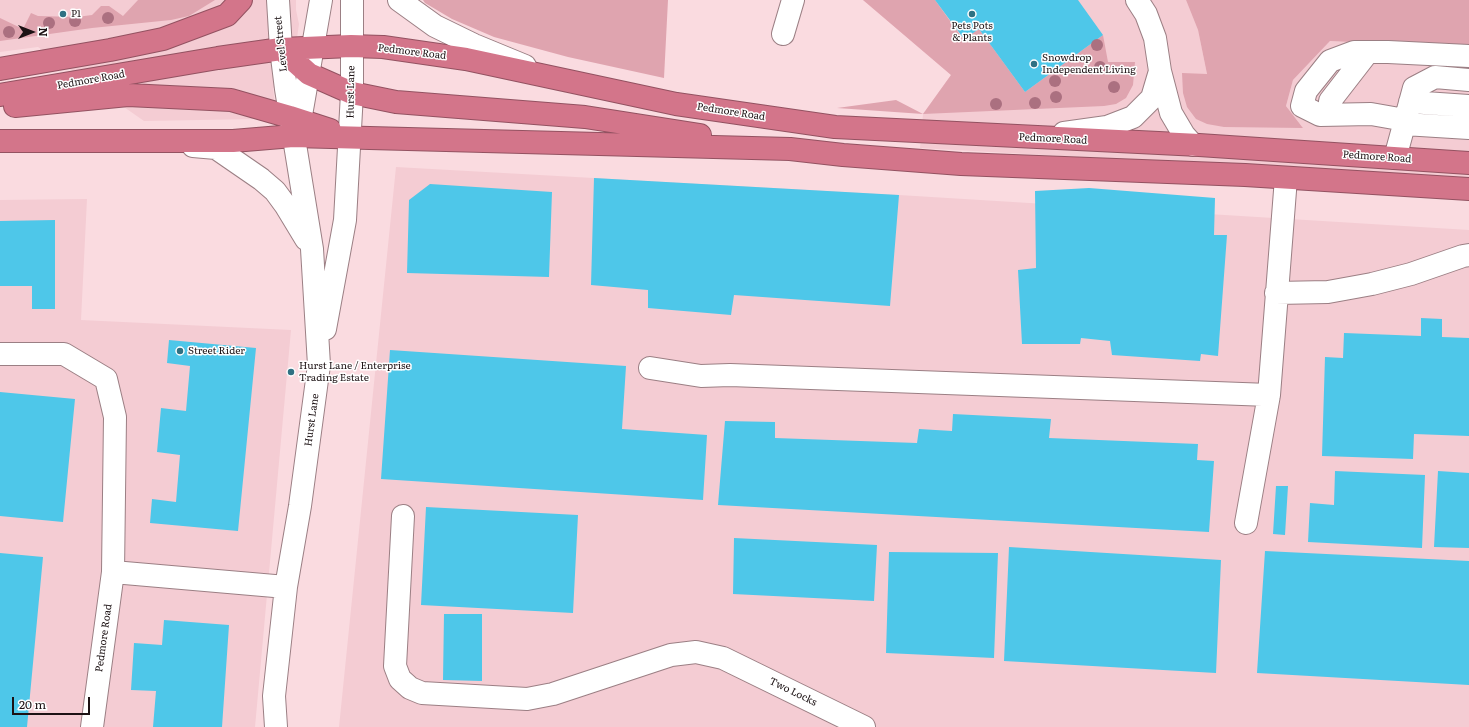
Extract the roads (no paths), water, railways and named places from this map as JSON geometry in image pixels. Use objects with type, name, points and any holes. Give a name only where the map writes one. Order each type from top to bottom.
[{"type":"highway","points":[[0,69],[110,50],[163,39],[227,15],[241,0]]},
{"type":"highway","name":"Pedmore Road","points":[[0,95],[218,58],[281,49],[351,46],[383,47],[459,58],[676,104],[835,128],[1193,145],[1469,163]]},
{"type":"highway","points":[[281,49],[309,74],[352,93],[396,102],[585,117],[790,149],[843,155],[960,164],[1286,178],[1469,189]]},
{"type":"highway","points":[[0,106],[128,95],[231,100],[294,124],[350,137],[790,149]]},
{"type":"highway","points":[[0,142],[233,141],[294,124]]},
{"type":"street","name":"Level Street","points":[[278,0],[281,49],[286,89]]},
{"type":"street","points":[[294,124],[309,74],[322,0]]},
{"type":"street","points":[[351,46],[352,0]]},
{"type":"street","points":[[399,0],[434,26],[474,45],[554,77]]},
{"type":"street","points":[[783,34],[793,0]]},
{"type":"street","points":[[1137,0],[1146,14],[1155,38],[1160,71],[1171,113],[1184,135],[1193,145]]},
{"type":"street","name":"Hurst Lane","points":[[276,727],[274,696],[286,587],[300,506],[319,365],[345,220],[352,93],[351,46]]},
{"type":"street","points":[[1469,56],[1354,52],[1330,61],[1306,91],[1302,106],[1320,115],[1371,114],[1406,116],[1469,128]]},
{"type":"street","points":[[1024,137],[1107,127],[1133,117],[1152,98],[1160,71]]},
{"type":"street","points":[[1395,158],[1414,88],[1435,78],[1469,80]]},
{"type":"street","name":"Hurst Lane","points":[[286,89],[294,124],[312,249],[319,365]]},
{"type":"street","points":[[1406,116],[1469,106]]},
{"type":"street","points":[[157,142],[216,148],[261,179],[275,191],[286,206],[312,249]]},
{"type":"street","points":[[1246,523],[1269,395],[1286,178]]},
{"type":"street","points":[[1276,293],[1328,292],[1372,284],[1411,274],[1469,255]]},
{"type":"street","name":"Pedmore Road","points":[[0,354],[64,354],[106,379],[115,417],[113,572],[92,727]]},
{"type":"street","points":[[650,368],[701,376],[746,376],[1269,395]]},
{"type":"street","name":"Two Locks","points":[[403,516],[395,666],[400,679],[410,688],[422,693],[527,699],[553,694],[671,655],[696,652],[723,658],[864,727]]},
{"type":"street","points":[[113,572],[286,587]]},
{"type":"place","name":"P1","points":[[63,14]]},
{"type":"place","name":"Pets Pots & Plants","points":[[972,14]]},
{"type":"place","name":"Snowdrop Independent Living","points":[[1034,64]]},
{"type":"place","name":"Street Rider","points":[[180,351]]},
{"type":"place","name":"Hurst Lane / Enterprise Trading Estate","points":[[291,372]]}]
